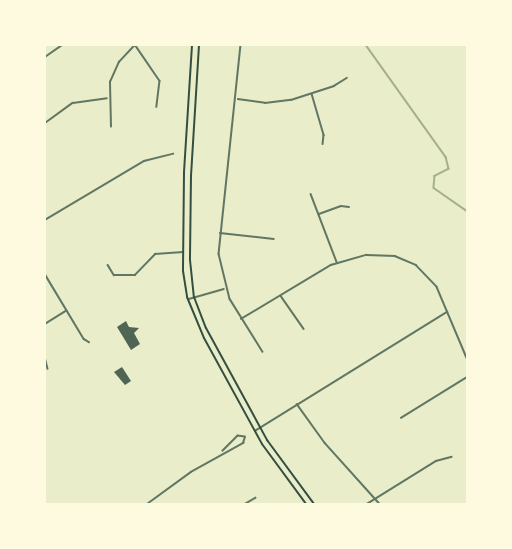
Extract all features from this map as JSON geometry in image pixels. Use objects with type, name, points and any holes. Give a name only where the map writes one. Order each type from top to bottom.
[{"type":"main road","points":[[192,45],[183,252],[188,299],[200,331],[254,431],[306,504]]},
{"type":"main road","points":[[199,45],[191,175],[190,266],[194,297],[206,328],[259,428],[315,504]]},
{"type":"street","points":[[45,57],[62,45]]},
{"type":"street","points":[[111,127],[108,98],[115,68],[136,45],[160,81],[157,106]]},
{"type":"street","points":[[241,45],[237,99],[219,233],[225,288],[241,319],[263,352]]},
{"type":"street","points":[[237,99],[274,103],[311,93],[347,78]]},
{"type":"street","points":[[311,93],[324,135],[323,144]]},
{"type":"street","points":[[45,123],[73,103],[108,98]]},
{"type":"street","points":[[45,220],[144,161],[173,154]]},
{"type":"street","points":[[311,194],[337,263]]},
{"type":"street","points":[[319,215],[341,206],[349,207]]},
{"type":"street","points":[[219,233],[274,239]]},
{"type":"street","points":[[108,265],[114,275],[135,275],[156,254],[183,252]]},
{"type":"street","points":[[241,319],[337,263],[378,255],[406,259],[432,280],[467,358]]},
{"type":"street","points":[[45,274],[90,342]]},
{"type":"street","points":[[188,299],[225,288]]},
{"type":"street","points":[[280,295],[304,329]]},
{"type":"street","points":[[45,324],[67,310]]},
{"type":"street","points":[[254,431],[448,312]]},
{"type":"street","points":[[45,357],[48,369]]},
{"type":"street","points":[[401,418],[467,377]]},
{"type":"street","points":[[297,403],[325,443],[380,504]]},
{"type":"street","points":[[147,504],[223,451],[238,436],[245,437],[243,443],[223,451]]},
{"type":"street","points":[[367,504],[436,461],[451,457]]},
{"type":"street","points":[[245,504],[255,498]]},
{"type":"building","points":[[126,321],[129,327],[139,328],[134,333],[140,344],[131,350],[117,327]]},
{"type":"building","points":[[122,367],[131,381],[125,385],[114,372]]},
{"type":"waterway","points":[[366,45],[446,157],[449,169],[435,176],[434,188],[467,211]]}]
